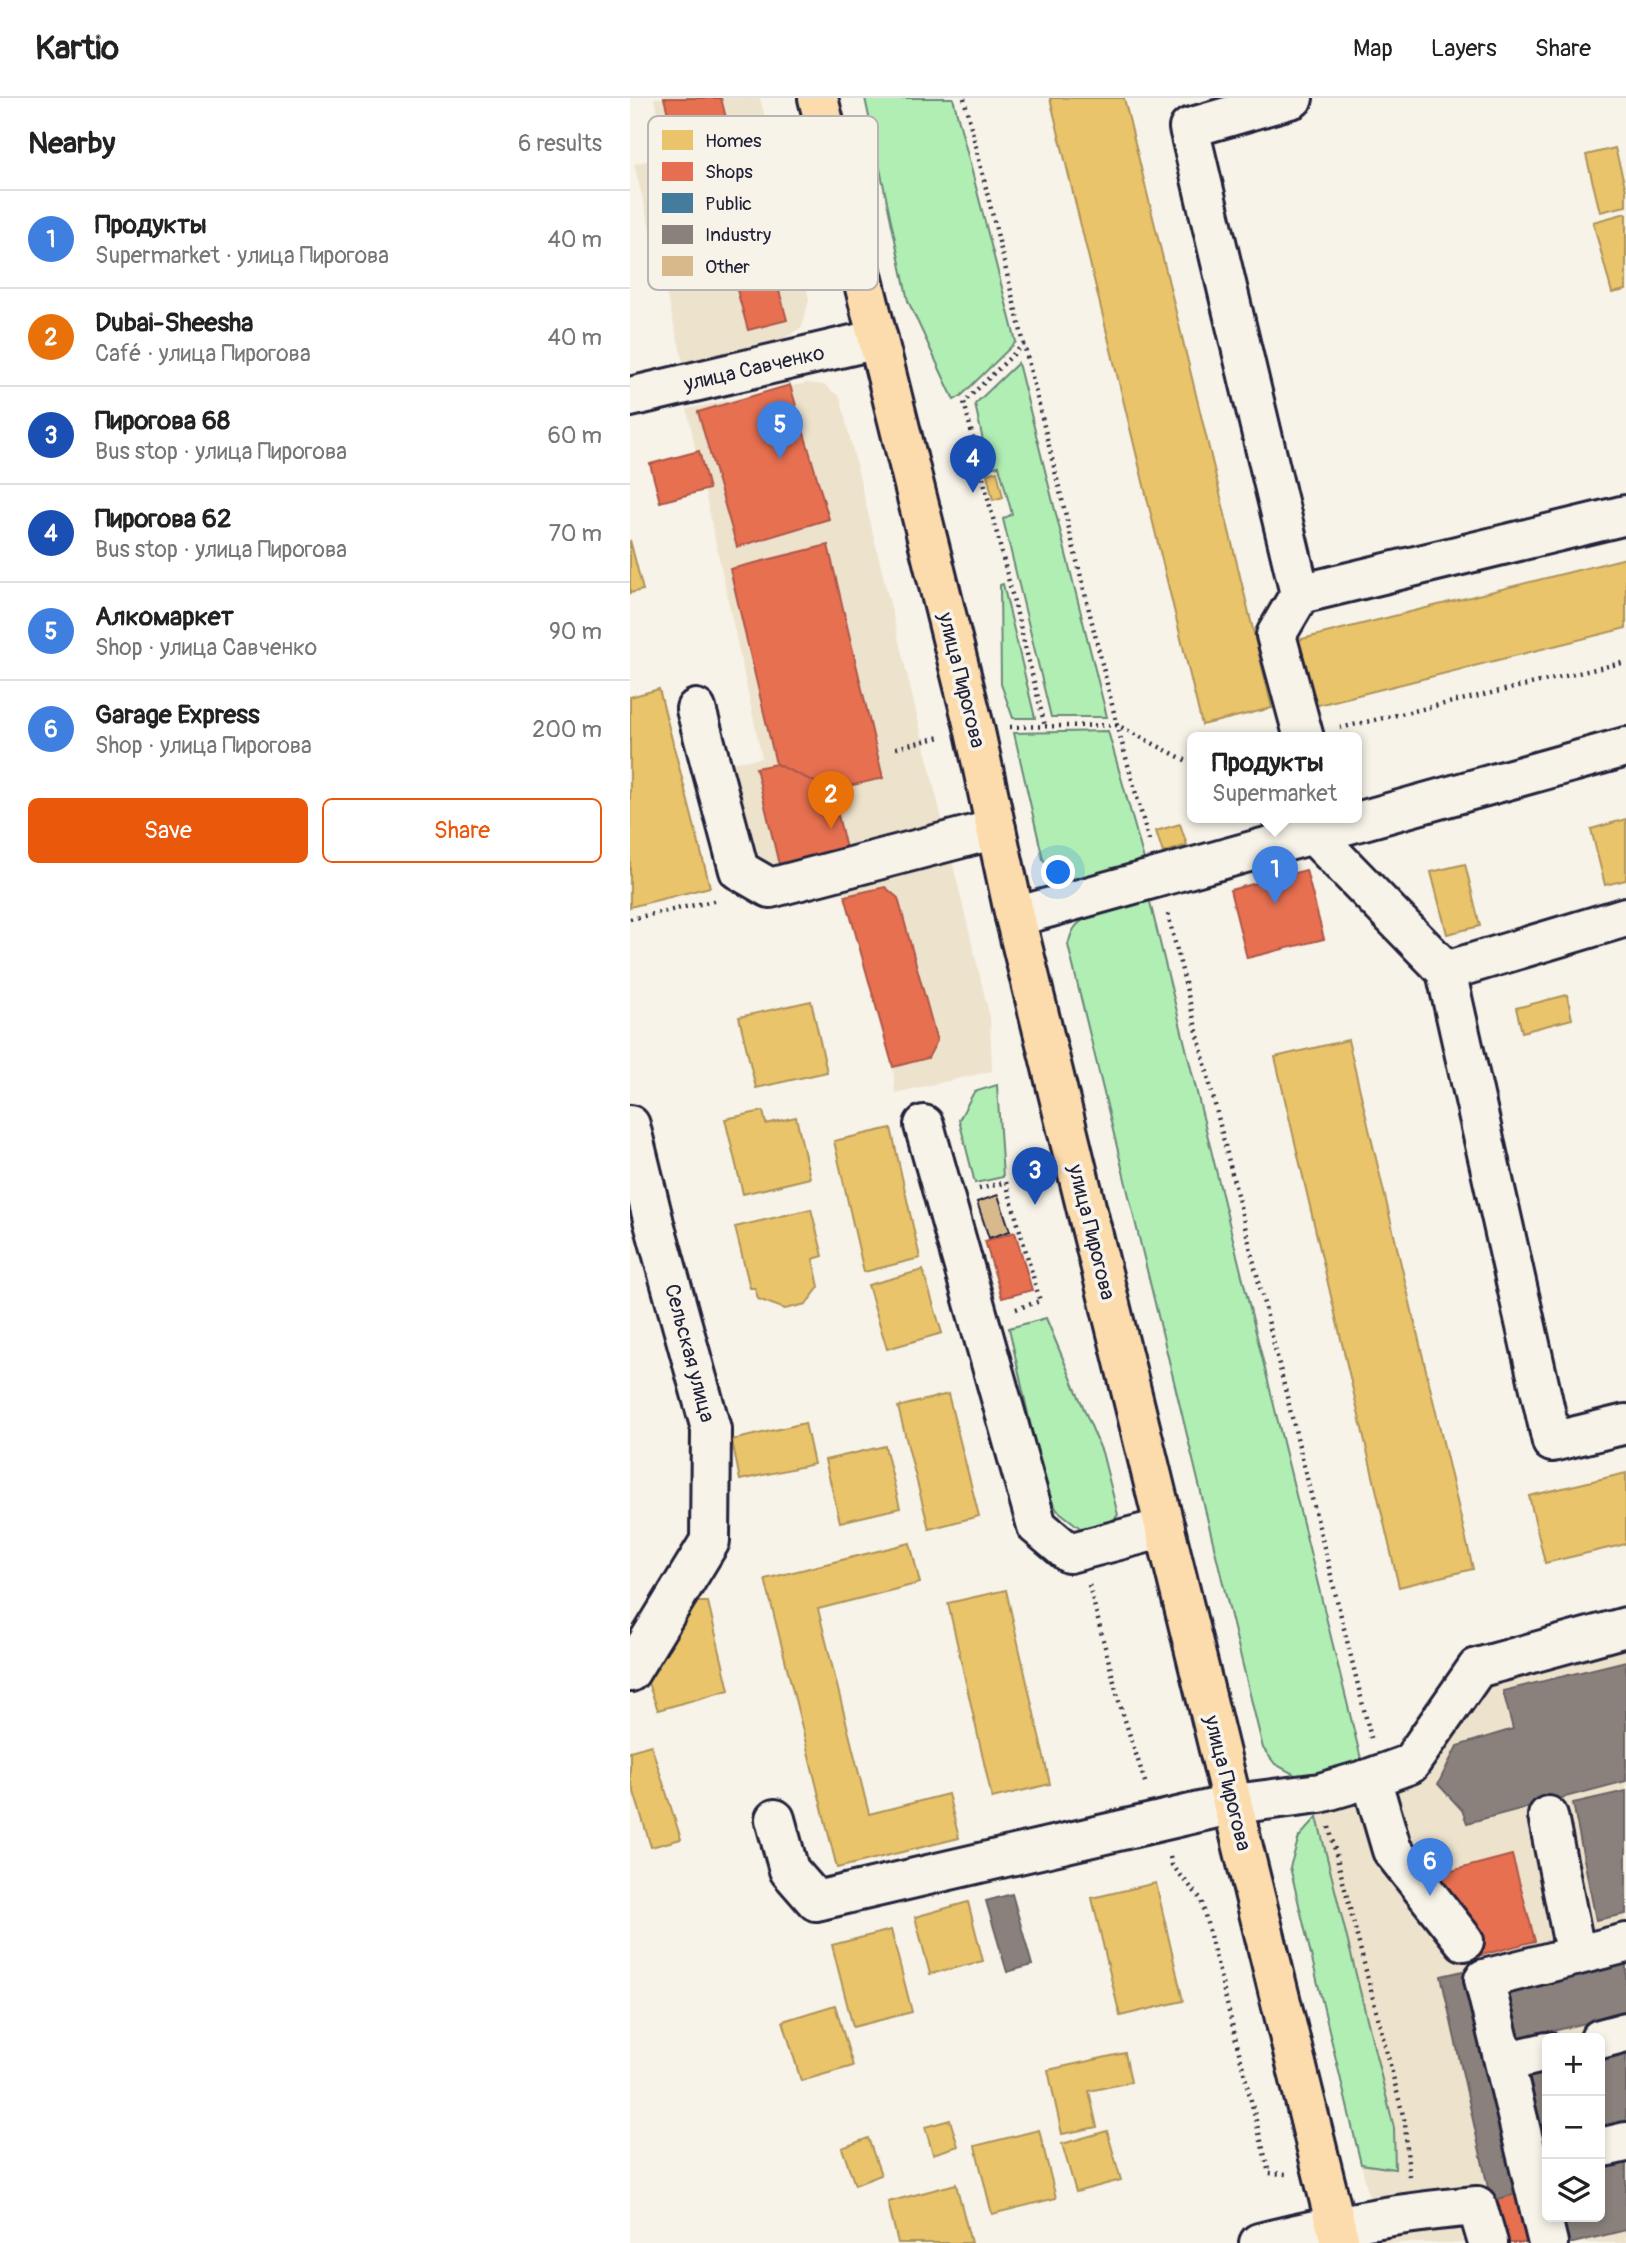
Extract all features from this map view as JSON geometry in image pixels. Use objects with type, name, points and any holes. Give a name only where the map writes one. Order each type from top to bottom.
[{"type":"main road","name":"улица Пирогова","points":[[818,98],[822,116]]},
{"type":"main road","name":"улица Пирогова","points":[[866,290],[974,727],[1015,917],[1337,2234]]},
{"type":"street","points":[[1293,98],[1189,128],[1300,594],[1276,635],[1302,732]]},
{"type":"street","name":"улица Савченко","points":[[630,397],[878,339]]},
{"type":"street","points":[[1300,594],[1626,515]]},
{"type":"street","points":[[696,709],[739,870],[770,888],[996,829]]},
{"type":"street","points":[[1362,813],[1626,747]]},
{"type":"street","points":[[1015,917],[1159,877],[1312,826],[1446,971],[1552,1442],[1626,1424]]},
{"type":"street","points":[[1446,971],[1626,917]]},
{"type":"street","name":"Сельская улица","points":[[630,1125],[642,1217],[711,1429],[710,1541],[630,1672]]},
{"type":"street","points":[[924,1125],[1037,1526],[1069,1553],[1165,1528]]},
{"type":"street","points":[[775,1819],[789,1870],[816,1901],[1234,1804],[1320,1793],[1410,1764],[1477,1668],[1626,1627]]},
{"type":"street","points":[[1376,1777],[1392,1850],[1464,1941]]},
{"type":"street","points":[[1548,1816],[1576,1956]]},
{"type":"street","points":[[1548,2243],[1538,2163],[1504,2062],[1484,1979],[1626,1943]]},
{"type":"street","points":[[1605,2038],[1626,2032]]},
{"type":"street","points":[[1504,2062],[1542,2053]]},
{"type":"street","points":[[1605,2147],[1626,2142]]},
{"type":"street","points":[[1404,2196],[1435,2243]]},
{"type":"street","points":[[1259,2243],[1337,2234],[1404,2196],[1476,2206],[1488,2243]]},
{"type":"path","points":[[964,98],[1117,725],[1159,877],[1376,1777]]},
{"type":"path","points":[[1024,344],[964,402],[1045,726]]},
{"type":"path","points":[[1325,732],[1626,662]]},
{"type":"path","points":[[896,748],[974,727],[1117,725],[1187,761]]},
{"type":"path","points":[[630,919],[770,888]]},
{"type":"path","points":[[945,1199],[1006,1182],[1040,1301],[979,1320]]},
{"type":"path","points":[[1080,1550],[1120,1705],[1172,1865],[1201,1899],[1269,2173],[1323,2175]]},
{"type":"path","points":[[1320,1793],[1405,2123],[1409,2179],[1404,2196]]},
{"type":"shaded area","points":[[654,98],[760,98],[764,116],[658,116]]},
{"type":"shaded area","points":[[648,161],[648,220],[634,164]]},
{"type":"shaded area","points":[[665,290],[807,290],[809,299],[802,327],[780,341],[684,365]]},
{"type":"shaded area","points":[[807,383],[824,385],[840,397],[990,1018],[992,1071],[895,1093],[893,1067],[845,896],[843,879],[765,897],[731,763],[762,758],[687,409]]},
{"type":"shaded area","points":[[1626,1648],[1626,2243],[1380,2243],[1290,1867],[1299,1837],[1317,1817],[1385,1785],[1477,1685]]},
{"type":"green space","points":[[865,98],[953,98],[1016,342],[954,400],[908,301],[878,159],[878,116],[869,116]]},
{"type":"green space","points":[[1018,363],[1107,717],[1051,717],[1003,519],[1012,514],[999,466],[989,468],[975,404]]},
{"type":"green space","points":[[1003,584],[1035,718],[1013,718],[1001,684],[1000,585]]},
{"type":"green space","points":[[1108,731],[1145,863],[1073,883],[1058,876],[1043,859],[1014,733]]},
{"type":"green space","points":[[1149,898],[1361,1759],[1339,1771],[1306,1781],[1275,1764],[1263,1748],[1068,945],[1073,930],[1083,920]]},
{"type":"green space","points":[[997,1085],[1003,1177],[975,1183],[959,1120],[974,1092]]},
{"type":"green space","points":[[1046,1318],[1102,1452],[1118,1515],[1108,1525],[1084,1531],[1057,1510],[1044,1486],[1009,1328]]},
{"type":"green space","points":[[1317,1817],[1394,2128],[1395,2169],[1361,2164],[1290,1867],[1299,1837]]},
{"type":"building: Homes","points":[[1050,98],[1124,98],[1272,708],[1202,725]]},
{"type":"building: Homes","points":[[1615,148],[1626,190],[1626,206],[1600,212],[1586,155]]},
{"type":"building: Homes","points":[[1626,213],[1626,290],[1612,293],[1593,222]]},
{"type":"building: Homes","points":[[997,471],[1003,497],[993,500],[987,474]]},
{"type":"building: Homes","points":[[630,540],[643,590],[630,593]]},
{"type":"building: Homes","points":[[1626,558],[1626,628],[1310,707],[1294,641]]},
{"type":"building: Homes","points":[[659,689],[710,887],[630,907],[630,697]]},
{"type":"building: Homes","points":[[1626,819],[1626,880],[1605,885],[1591,829]]},
{"type":"building: Homes","points":[[1180,824],[1187,845],[1163,853],[1156,831]]},
{"type":"building: Homes","points":[[1465,864],[1480,926],[1447,934],[1431,872]]},
{"type":"building: Homes","points":[[1567,995],[1572,1019],[1522,1032],[1516,1008]]},
{"type":"building: Homes","points":[[811,1001],[827,1072],[756,1088],[739,1017]]},
{"type":"building: Homes","points":[[1348,1040],[1473,1569],[1399,1587],[1275,1057]]},
{"type":"building: Homes","points":[[763,1111],[766,1124],[796,1117],[810,1178],[743,1194],[725,1119]]},
{"type":"building: Homes","points":[[891,1128],[920,1258],[864,1272],[834,1141]]},
{"type":"building: Homes","points":[[811,1209],[823,1256],[813,1259],[819,1287],[806,1304],[785,1309],[758,1299],[755,1288],[750,1288],[735,1227]]},
{"type":"building: Homes","points":[[923,1270],[942,1333],[887,1349],[868,1285]]},
{"type":"building: Homes","points":[[948,1394],[979,1516],[929,1529],[898,1407]]},
{"type":"building: Homes","points":[[805,1423],[814,1464],[740,1480],[732,1440]]},
{"type":"building: Homes","points":[[885,1446],[900,1508],[840,1522],[825,1460]]},
{"type":"building: Homes","points":[[1626,1473],[1626,1544],[1545,1563],[1529,1496]]},
{"type":"building: Homes","points":[[910,1543],[920,1583],[818,1609],[869,1814],[948,1794],[959,1838],[837,1868],[765,1579]]},
{"type":"building: Homes","points":[[1006,1590],[1050,1784],[992,1798],[948,1603]]},
{"type":"building: Homes","points":[[697,1602],[708,1602],[729,1690],[658,1710],[648,1683]]},
{"type":"building: Homes","points":[[651,1745],[681,1839],[651,1847],[630,1779],[630,1751]]},
{"type":"building: Homes","points":[[1156,1883],[1183,2001],[1120,2016],[1092,1898]]},
{"type":"building: Homes","points":[[968,1902],[983,1961],[930,1974],[915,1917]]},
{"type":"building: Homes","points":[[891,1930],[912,2012],[853,2027],[832,1945]]},
{"type":"building: Homes","points":[[835,2005],[853,2066],[801,2081],[783,2021]]},
{"type":"building: Homes","points":[[1125,2053],[1131,2082],[1089,2091],[1097,2127],[1062,2134],[1048,2070]]},
{"type":"building: Homes","points":[[950,2120],[958,2146],[933,2154],[925,2127]]},
{"type":"building: Homes","points":[[1039,2130],[1056,2198],[992,2214],[975,2146]]},
{"type":"building: Homes","points":[[1107,2131],[1121,2180],[1076,2192],[1062,2144]]},
{"type":"building: Homes","points":[[868,2138],[881,2175],[855,2185],[842,2148]]},
{"type":"building: Homes","points":[[956,2184],[971,2243],[898,2243],[888,2202]]},
{"type":"building: Shops","points":[[664,98],[721,98],[726,116],[668,116]]},
{"type":"building: Shops","points":[[737,290],[779,290],[787,320],[748,330]]},
{"type":"building: Shops","points":[[790,385],[829,519],[737,547],[698,412]]},
{"type":"building: Shops","points":[[699,451],[709,489],[660,502],[650,464]]},
{"type":"building: Shops","points":[[828,545],[883,778],[832,790],[776,764],[730,569]]},
{"type":"building: Shops","points":[[776,764],[832,790],[848,857],[781,873],[756,768]]},
{"type":"building: Shops","points":[[1306,870],[1324,939],[1247,958],[1230,890]]},
{"type":"building: Shops","points":[[885,887],[898,898],[937,1041],[928,1058],[893,1067],[845,896]]},
{"type":"building: Shops","points":[[1015,1232],[1032,1290],[1002,1298],[985,1241]]},
{"type":"building: Shops","points":[[1512,1855],[1535,1941],[1459,1961],[1436,1875]]},
{"type":"building: Shops","points":[[1522,2192],[1533,2243],[1502,2243],[1491,2201]]},
{"type":"building: Industry","points":[[1626,1661],[1626,1781],[1467,1823],[1462,1810],[1438,1784],[1457,1746],[1513,1729],[1503,1691]]},
{"type":"building: Industry","points":[[1626,1791],[1626,1914],[1596,1920],[1573,1803]]},
{"type":"building: Industry","points":[[1012,1894],[1032,1965],[1007,1972],[986,1901]]},
{"type":"building: Industry","points":[[1626,1963],[1626,2013],[1513,2041],[1500,1995]]},
{"type":"building: Industry","points":[[1472,1969],[1522,2192],[1491,2201],[1441,1976]]},
{"type":"building: Industry","points":[[1626,2052],[1626,2123],[1605,2128],[1605,2096],[1605,2058]]},
{"type":"building: Industry","points":[[1542,2073],[1541,2144],[1527,2077]]},
{"type":"building: Industry","points":[[1626,2160],[1626,2230],[1573,2243],[1562,2243],[1558,2222],[1605,2222],[1605,2165]]},
{"type":"building: Other","points":[[998,1195],[1010,1231],[989,1238],[977,1202]]},
{"type":"place","name":"Алкомаркет","points":[[780,459]]},
{"type":"place","name":"Пирогова 62","points":[[973,493]]},
{"type":"place","name":"Dubai-Sheesha","points":[[831,829]]},
{"type":"place","name":"Продукты","points":[[1275,904]]},
{"type":"place","name":"Пирогова 68","points":[[1035,1205]]},
{"type":"place","name":"Garage Express","points":[[1430,1896]]}]
